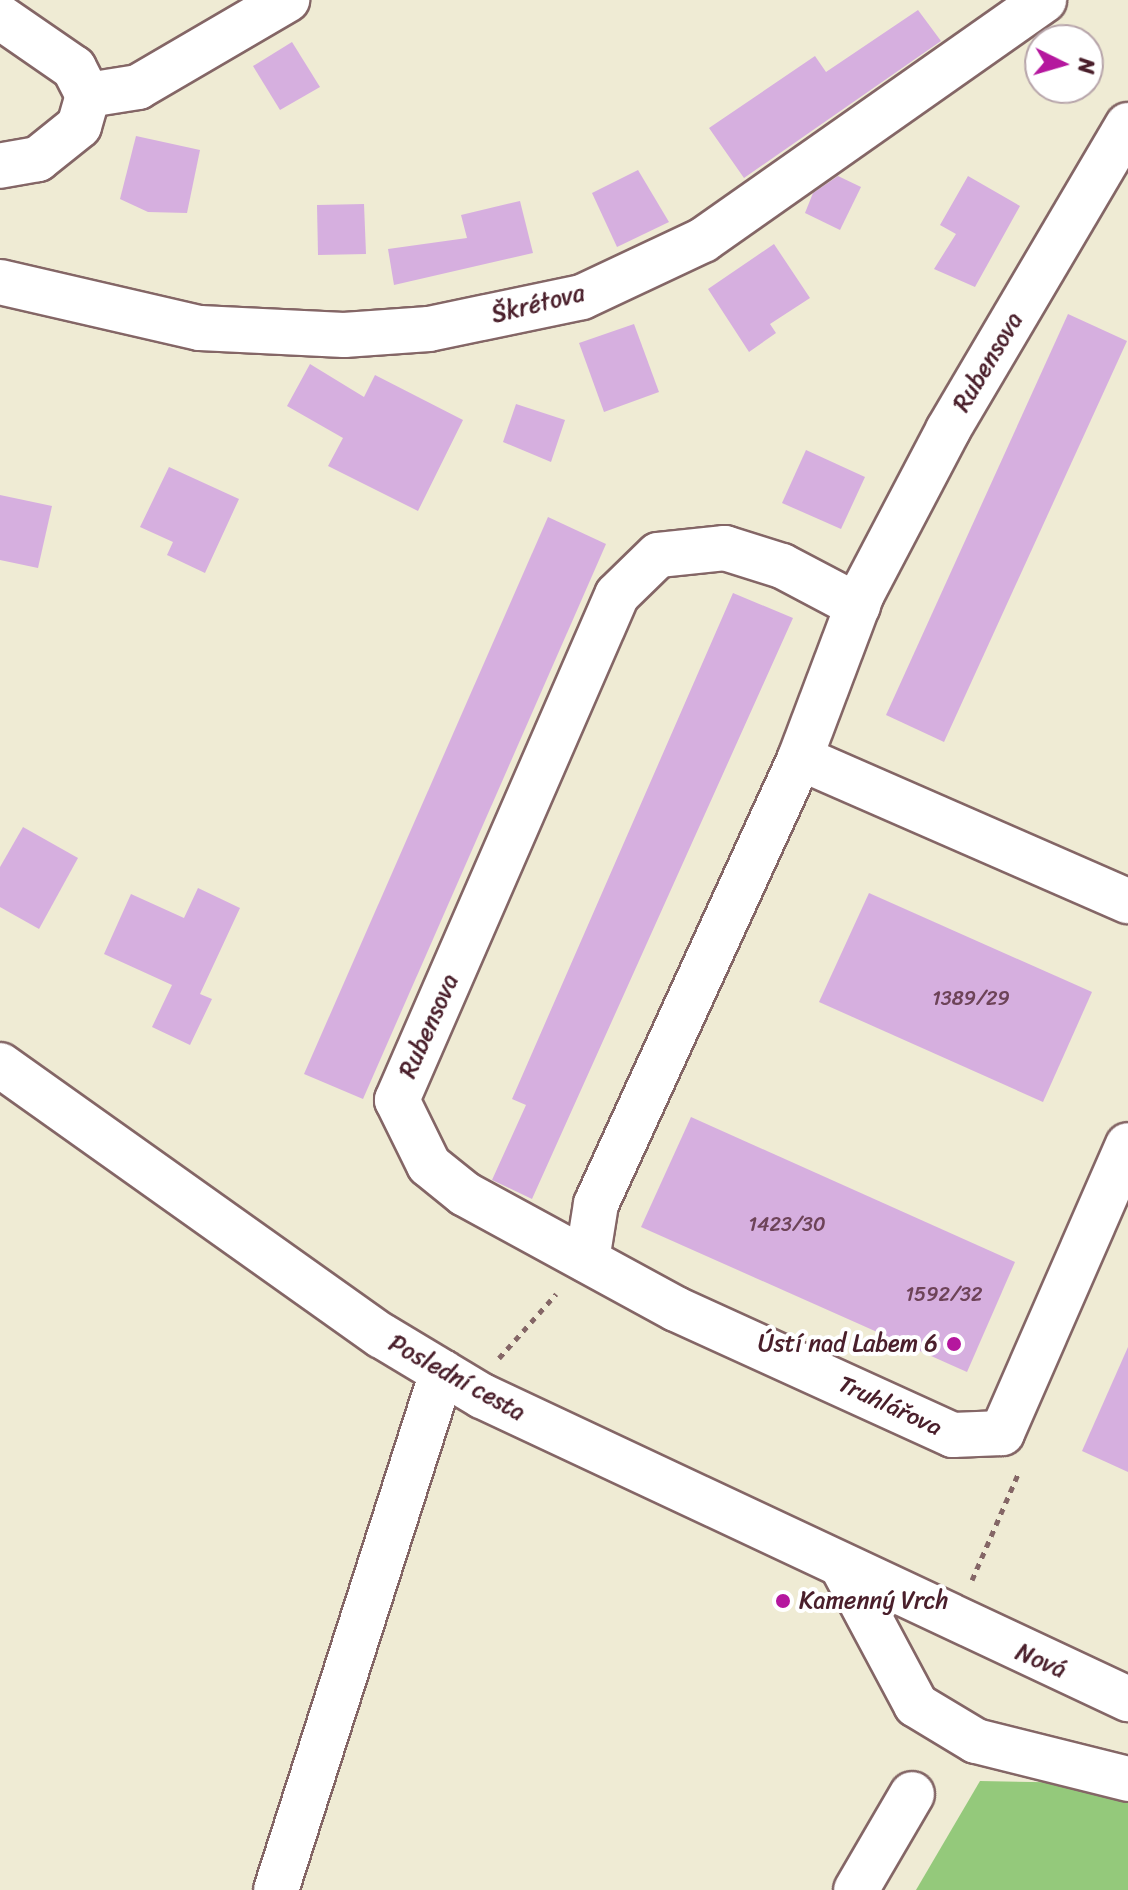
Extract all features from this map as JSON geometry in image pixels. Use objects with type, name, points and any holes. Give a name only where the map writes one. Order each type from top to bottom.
[{"type":"street","points":[[88,95],[138,87],[287,0]]},
{"type":"street","name":"Škrétova","points":[[0,282],[200,328],[344,335],[429,329],[582,297],[703,240],[1044,0]]},
{"type":"street","points":[[0,17],[74,68],[88,95],[79,126],[38,159],[0,166]]},
{"type":"street","name":"Rubensova","points":[[858,606],[782,566],[725,548],[658,555],[617,595],[397,1100],[429,1165],[465,1194],[587,1260],[596,1204],[800,758],[858,606],[948,430],[1128,125]]},
{"type":"street","points":[[800,758],[1128,901]]},
{"type":"street","name":"Poslední cesta","points":[[0,1065],[456,1381],[953,1623]]},
{"type":"street","points":[[1002,1433],[1128,1145]]},
{"type":"street","name":"Truhlářova","points":[[587,1260],[953,1435],[1002,1433]]},
{"type":"street","points":[[276,1890],[456,1381]]},
{"type":"street","points":[[844,1570],[916,1705],[976,1741],[1128,1779]]},
{"type":"street","name":"Nová","points":[[953,1623],[1128,1699]]},
{"type":"street","points":[[856,1890],[912,1794]]},
{"type":"path","points":[[456,1381],[587,1260]]},
{"type":"path","points":[[953,1623],[1027,1454],[1002,1433]]},
{"type":"green space","points":[[980,1781],[1094,1783],[1128,1798],[1128,1890],[916,1890]]},
{"type":"building","points":[[918,10],[941,41],[744,178],[709,128],[815,56],[826,72]]},
{"type":"building","points":[[292,42],[320,87],[280,110],[253,66]]},
{"type":"building","points":[[136,136],[200,150],[187,213],[148,212],[120,199]]},
{"type":"building","points":[[638,170],[669,222],[617,247],[592,193]]},
{"type":"building","points":[[838,176],[861,187],[840,230],[805,213],[813,193]]},
{"type":"building","points":[[968,176],[1020,206],[975,287],[934,269],[956,234],[940,225]]},
{"type":"building","points":[[520,201],[533,253],[394,285],[388,249],[467,238],[461,215]]},
{"type":"building","points":[[364,204],[366,254],[318,255],[317,205]]},
{"type":"building","points":[[774,244],[810,298],[770,324],[776,333],[749,352],[708,289]]},
{"type":"building","points":[[1068,314],[1127,341],[944,742],[886,715]]},
{"type":"building","points":[[634,324],[659,392],[604,412],[579,343]]},
{"type":"building","points":[[310,364],[364,397],[375,375],[463,420],[418,511],[328,466],[343,438],[287,406]]},
{"type":"building","points":[[516,404],[565,420],[551,462],[503,442]]},
{"type":"building","points":[[806,450],[865,477],[841,529],[782,503]]},
{"type":"building","points":[[169,467],[239,499],[205,573],[167,555],[173,542],[140,527]]},
{"type":"building","points":[[0,495],[52,506],[38,568],[0,560]]},
{"type":"building","points":[[548,517],[606,544],[363,1099],[304,1074]]},
{"type":"building","points":[[733,593],[793,618],[532,1199],[492,1180],[526,1105],[512,1099]]},
{"type":"building","points":[[23,827],[78,858],[39,929],[0,907],[0,867]]},
{"type":"building","points":[[198,888],[240,908],[200,994],[212,999],[190,1045],[152,1027],[172,985],[104,954],[131,894],[184,918]]},
{"type":"building","points":[[869,893],[1092,992],[1043,1102],[819,1002]]},
{"type":"building","points":[[691,1117],[1015,1262],[967,1372],[641,1227]]},
{"type":"building","points":[[1128,1347],[1128,1472],[1082,1451]]},
{"type":"place","name":"Ústí nad Labem 6","points":[[954,1344]]},
{"type":"place","name":"Kamenný Vrch","points":[[783,1601]]}]
